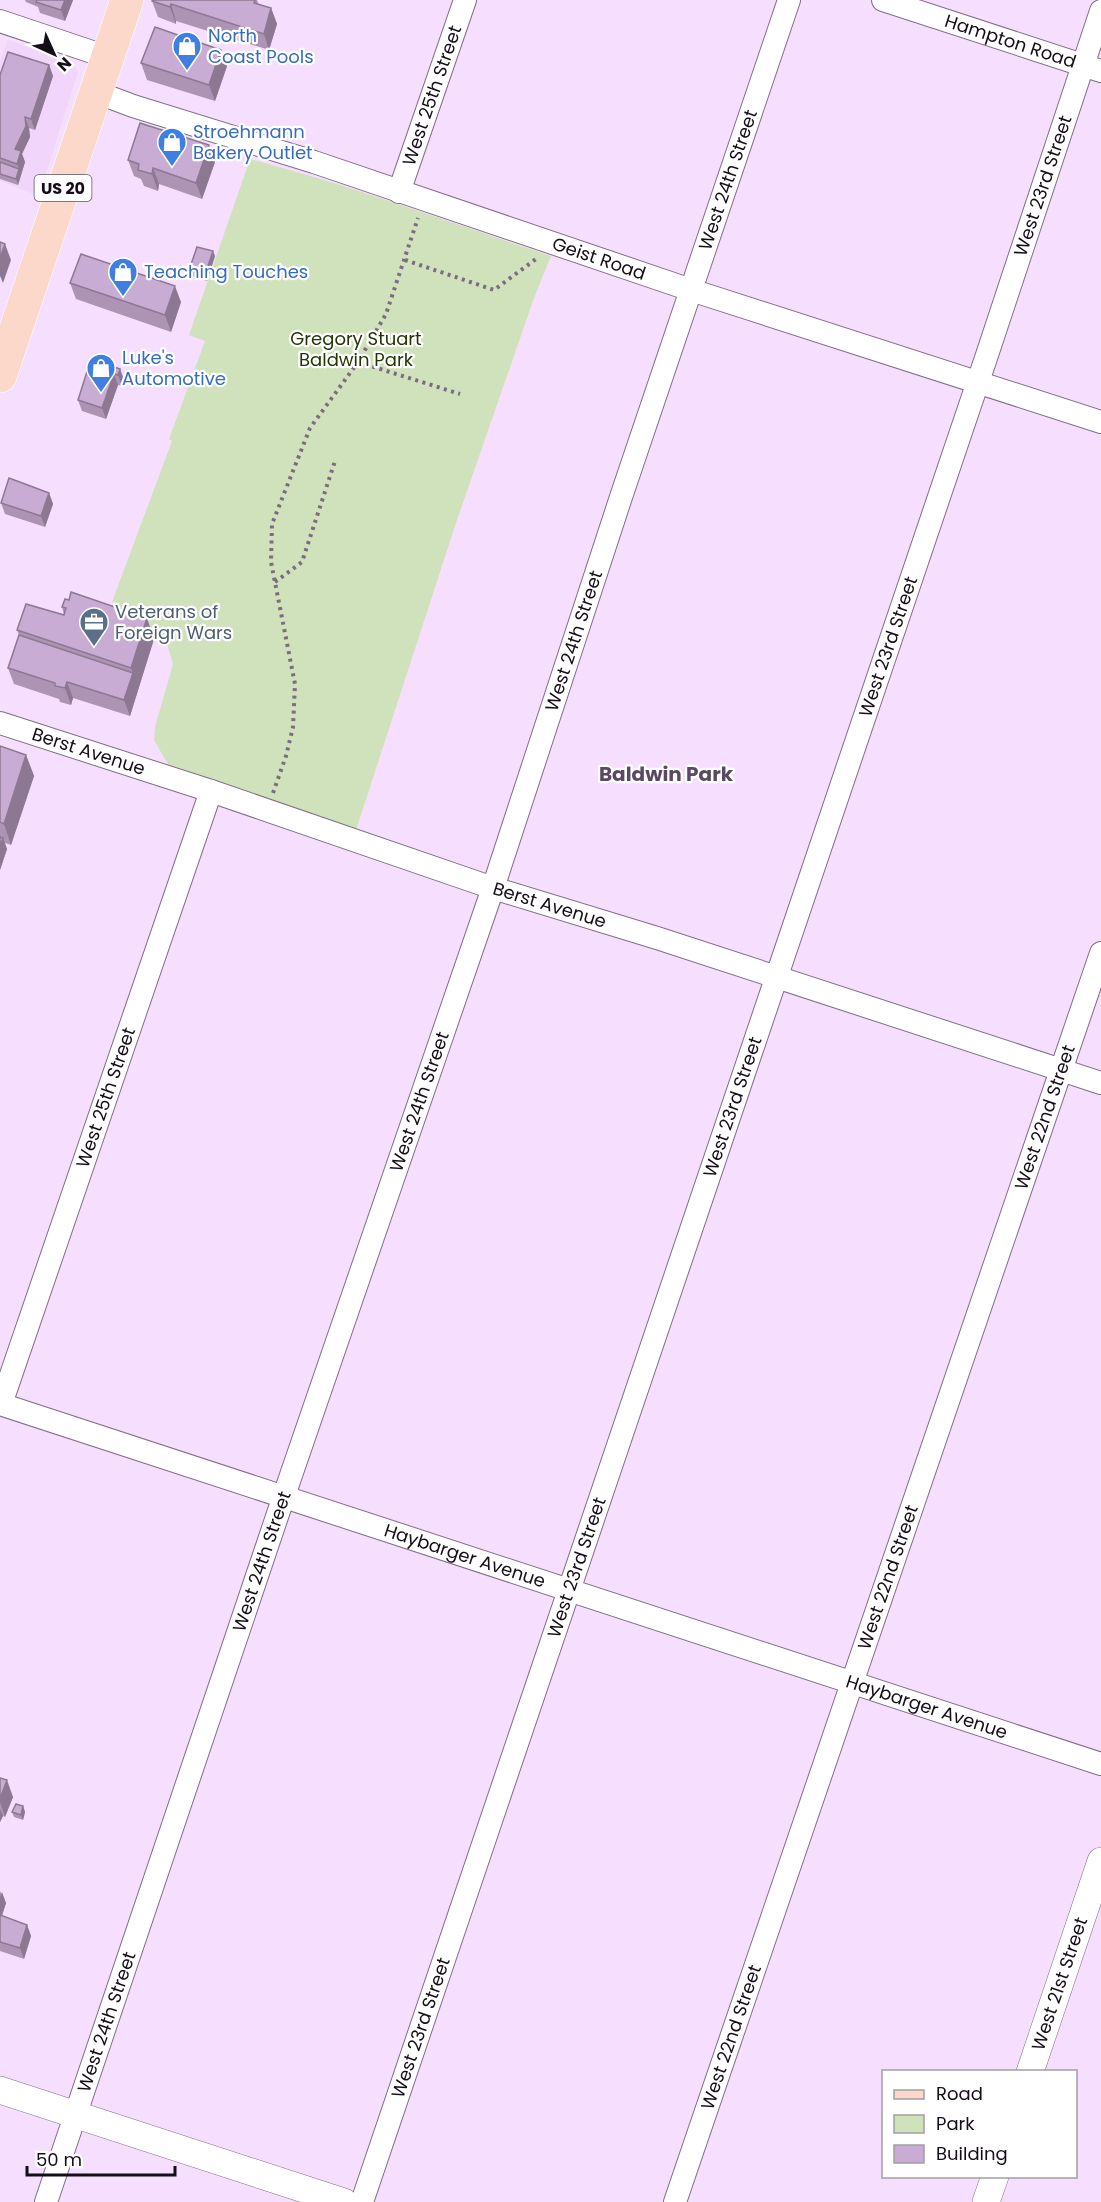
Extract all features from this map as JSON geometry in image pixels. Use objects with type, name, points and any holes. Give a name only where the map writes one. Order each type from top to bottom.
[{"type":"main road","name":"US 20","points":[[0,376],[127,0]]},
{"type":"street","name":"West 25th Street","points":[[399,192],[465,0]]},
{"type":"street","name":"West 24th Street","points":[[46,2202],[493,888],[597,568],[789,0]]},
{"type":"street","name":"Hampton Road","points":[[883,0],[1092,68]]},
{"type":"street","name":"West 23rd Street","points":[[362,2202],[978,382],[1092,68],[1101,11]]},
{"type":"street","points":[[0,21],[107,57]]},
{"type":"street","name":"Geist Road","points":[[96,92],[314,162],[692,290],[1101,422]]},
{"type":"street","name":"Berst Avenue","points":[[0,723],[211,791],[493,888],[657,938],[1101,1083]]},
{"type":"street","name":"West 25th Street","points":[[1,1404],[211,791]]},
{"type":"street","name":"West 22nd Street","points":[[675,2202],[1101,953]]},
{"type":"street","name":"Haybarger Avenue","points":[[1,1404],[1101,1764]]},
{"type":"street","name":"West 21st Street","points":[[1031,2070],[1101,1861]]},
{"type":"street","points":[[0,2090],[344,2202]]},
{"type":"street","points":[[986,2202],[994,2178]]},
{"type":"path","points":[[266,810],[286,756],[293,727],[295,684],[275,583],[271,542],[272,524],[310,428],[358,362],[386,314],[424,200]]},
{"type":"path","points":[[405,260],[494,290],[557,244]]},
{"type":"path","points":[[358,362],[460,394]]},
{"type":"path","points":[[275,583],[302,562],[334,460]]},
{"type":"shaded area","points":[[8,40],[72,62],[78,72],[39,196],[0,181],[0,60]]},
{"type":"green space","name":"Gregory Stuart Baldwin Park","points":[[250,159],[364,193],[551,256],[534,298],[457,520],[356,830],[169,766],[154,740],[155,727],[173,664],[167,644],[112,623],[119,605],[112,602],[172,441],[169,439],[205,341],[189,335]]},
{"type":"building","points":[[37,0],[65,0],[61,10],[36,2]]},
{"type":"building","points":[[153,0],[255,0],[254,3],[271,8],[264,34]]},
{"type":"building","points":[[155,27],[221,50],[209,85],[141,63]]},
{"type":"building","points":[[8,52],[49,65],[31,119],[25,117],[26,126],[15,149],[21,151],[17,164],[0,158],[0,75]]},
{"type":"building","points":[[140,123],[209,145],[196,183],[153,168],[152,174],[138,170],[139,164],[128,160]]},
{"type":"building","points":[[0,162],[19,169],[16,179],[0,174]]},
{"type":"building","points":[[0,242],[5,244],[0,258]]},
{"type":"building","points":[[197,247],[213,251],[205,275],[189,270]]},
{"type":"building","points":[[81,254],[175,286],[165,315],[70,283]]},
{"type":"building","points":[[91,359],[120,369],[118,375],[114,374],[102,408],[78,400]]},
{"type":"building","points":[[9,478],[49,493],[41,516],[1,503]]},
{"type":"building","points":[[71,592],[147,618],[131,668],[17,630],[26,604],[64,615],[66,608],[62,607],[65,599],[69,600]]},
{"type":"building","points":[[19,635],[133,673],[124,700],[67,682],[65,688],[55,686],[55,683],[8,668]]},
{"type":"building","points":[[0,746],[26,755],[4,824],[0,822]]},
{"type":"building","points":[[0,1778],[7,1780],[0,1799]]},
{"type":"building","points":[[16,1804],[23,1806],[21,1815],[12,1812]]},
{"type":"building","points":[[0,1915],[27,1925],[20,1948],[0,1942]]},
{"type":"place","name":"North Coast Pools","points":[[187,72]]},
{"type":"place","name":"Stroehmann Bakery Outlet","points":[[172,168]]},
{"type":"place","name":"Teaching Touches","points":[[123,298]]},
{"type":"place","name":"Luke's Automotive","points":[[101,394]]},
{"type":"place","name":"Veterans of Foreign Wars","points":[[94,648]]},
{"type":"district","name":"Baldwin Park","points":[[666,774]]}]
